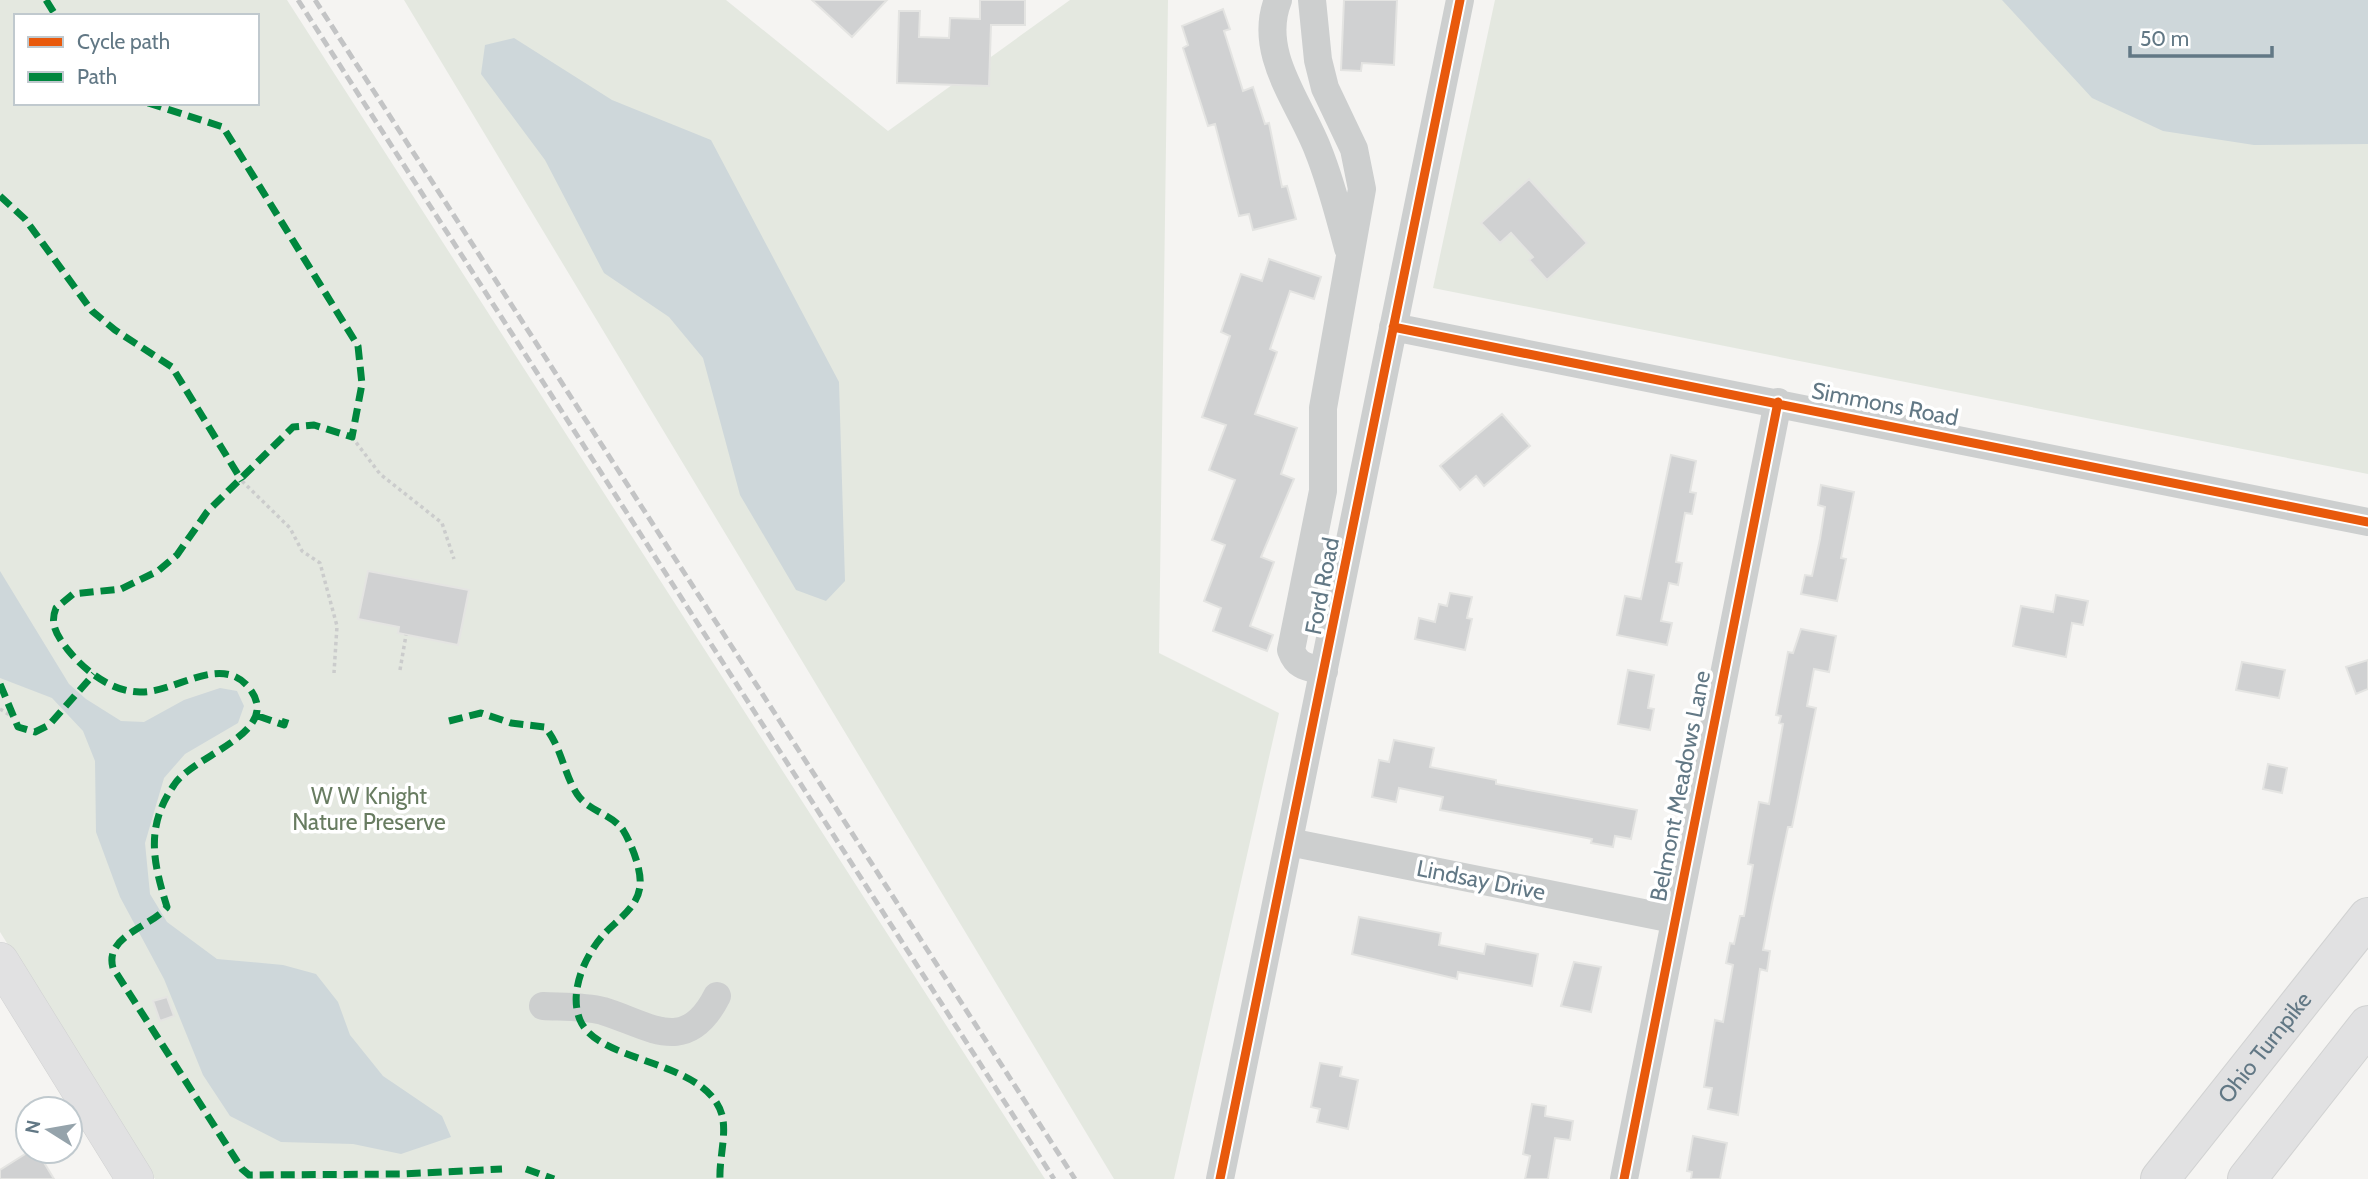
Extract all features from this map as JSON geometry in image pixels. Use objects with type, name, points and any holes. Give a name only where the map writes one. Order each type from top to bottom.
[{"type":"highway","name":"Ohio Turnpike","points":[[2160,1179],[2368,917]]},
{"type":"highway","points":[[2247,1179],[2368,1025]]},
{"type":"main road","points":[[0,961],[135,1179]]},
{"type":"street","points":[[1278,0],[1272,26],[1273,47],[1279,68],[1318,150],[1350,254]]},
{"type":"street","points":[[1312,0],[1312,26],[1320,69],[1354,149],[1362,189],[1323,408],[1323,491],[1291,650],[1295,662],[1324,671]]},
{"type":"street","name":"Ford Road","points":[[1220,1179],[1460,0]]},
{"type":"street","name":"Simmons Road","points":[[1394,327],[2368,522]]},
{"type":"street","name":"Belmont Meadows Lane","points":[[1624,1179],[1673,919],[1778,402]]},
{"type":"street","name":"Lindsay Drive","points":[[1289,842],[1673,919]]},
{"type":"street","points":[[542,1006],[603,1012],[659,1033],[673,1034],[699,1018],[717,996]]},
{"type":"path","points":[[352,437],[380,474],[442,523],[454,559]]},
{"type":"path","points":[[242,481],[290,527],[302,551],[320,563],[337,626],[334,673]]},
{"type":"path","points":[[400,670],[406,635]]},
{"type":"path","points":[[0,709],[13,717]]},
{"type":"green space","name":"W W Knight Nature Preserve","points":[[0,0],[287,0],[1045,1179],[155,1179],[0,932]]},
{"type":"green space","points":[[404,0],[726,0],[888,131],[1070,0],[1168,0],[1159,653],[1279,713],[1174,1179],[1114,1179]]},
{"type":"green space","points":[[1495,0],[2368,0],[2368,474],[1433,288]]},
{"type":"shaded area","points":[[2002,0],[2368,0],[2368,144],[2254,145],[2163,131],[2092,98]]},
{"type":"shaded area","points":[[514,38],[612,100],[711,140],[839,382],[845,581],[826,601],[796,590],[740,495],[703,358],[669,317],[604,273],[545,160],[481,74],[485,45]]},
{"type":"shaded area","points":[[0,571],[69,684],[86,699],[121,721],[144,722],[184,700],[220,688],[237,691],[244,706],[238,723],[185,754],[164,778],[145,843],[150,894],[167,922],[217,959],[283,965],[316,974],[338,1002],[350,1035],[383,1076],[442,1116],[451,1137],[401,1154],[353,1144],[281,1142],[230,1116],[203,1075],[164,979],[120,897],[96,832],[95,761],[83,731],[52,698],[0,678]]},
{"type":"building","points":[[812,0],[887,0],[852,37]]},
{"type":"building","points":[[980,0],[1025,0],[1025,25],[991,25],[989,86],[897,83],[899,11],[920,11],[919,37],[949,38],[950,18],[980,19]]},
{"type":"building","points":[[1344,0],[1397,0],[1394,65],[1362,63],[1361,71],[1341,70]]},
{"type":"building","points":[[1223,9],[1230,29],[1224,31],[1243,91],[1253,87],[1265,124],[1269,123],[1282,187],[1287,186],[1296,219],[1253,230],[1249,214],[1239,216],[1215,124],[1208,126],[1183,48],[1188,45],[1182,26]]},
{"type":"building","points":[[1529,179],[1587,243],[1547,280],[1529,260],[1533,257],[1511,233],[1500,243],[1481,223]]},
{"type":"building","points":[[1269,259],[1321,277],[1314,299],[1290,291],[1270,349],[1277,352],[1255,414],[1297,428],[1281,474],[1294,479],[1261,557],[1274,562],[1250,626],[1273,635],[1267,651],[1213,631],[1221,608],[1204,601],[1225,545],[1212,540],[1235,480],[1209,470],[1226,425],[1202,417],[1230,336],[1221,332],[1241,274],[1262,281]]},
{"type":"building","points":[[1502,414],[1530,446],[1484,486],[1476,476],[1460,490],[1440,466]]},
{"type":"building","points":[[1671,455],[1696,461],[1690,492],[1696,493],[1692,514],[1685,513],[1676,562],[1682,563],[1678,585],[1669,583],[1661,621],[1672,623],[1667,645],[1617,635],[1625,596],[1641,599]]},
{"type":"building","points":[[1821,485],[1854,492],[1841,558],[1846,559],[1837,601],[1801,594],[1805,575],[1812,576],[1820,539],[1825,507],[1818,505]]},
{"type":"building","points":[[368,571],[469,590],[458,645],[398,633],[399,627],[358,619]]},
{"type":"building","points":[[1450,593],[1472,597],[1467,618],[1472,619],[1465,650],[1415,639],[1419,618],[1435,622],[1439,604],[1447,606]]},
{"type":"building","points":[[2056,595],[2088,601],[2083,625],[2072,623],[2066,657],[2013,646],[2021,606],[2053,612]]},
{"type":"building","points":[[1801,629],[1836,636],[1829,672],[1814,669],[1807,706],[1816,708],[1792,827],[1788,827],[1772,903],[1763,950],[1770,951],[1767,971],[1760,969],[1738,1115],[1708,1109],[1712,1088],[1704,1087],[1715,1020],[1723,1022],[1733,965],[1726,963],[1730,943],[1734,944],[1740,916],[1744,916],[1753,865],[1748,864],[1759,802],[1769,804],[1783,724],[1779,723],[1781,716],[1776,715],[1788,652],[1793,653]]},
{"type":"building","points":[[2368,660],[2368,689],[2356,694],[2346,667]]},
{"type":"building","points":[[2242,662],[2285,670],[2279,698],[2236,690]]},
{"type":"building","points":[[1628,670],[1654,675],[1648,708],[1654,709],[1650,730],[1618,724]]},
{"type":"building","points":[[1394,740],[1434,748],[1430,767],[1496,780],[1496,784],[1637,810],[1631,839],[1615,836],[1613,847],[1591,843],[1592,839],[1440,810],[1443,797],[1399,788],[1396,802],[1372,797],[1379,760],[1389,762]]},
{"type":"building","points":[[2268,764],[2287,768],[2282,793],[2263,789]]},
{"type":"building","points":[[1359,917],[1441,933],[1439,945],[1484,954],[1486,944],[1538,954],[1532,986],[1458,972],[1457,979],[1352,954]]},
{"type":"building","points":[[1574,962],[1601,967],[1591,1012],[1561,1006]]},
{"type":"building","points":[[167,997],[174,1016],[160,1021],[153,1001]]},
{"type":"building","points":[[1320,1063],[1342,1067],[1340,1076],[1358,1080],[1348,1129],[1317,1122],[1320,1109],[1311,1107]]},
{"type":"building","points":[[1532,1104],[1546,1106],[1545,1116],[1573,1121],[1570,1140],[1555,1138],[1548,1179],[1525,1179],[1530,1156],[1523,1154]]},
{"type":"building","points":[[1693,1136],[1727,1143],[1720,1179],[1691,1179],[1692,1172],[1687,1171]]},
{"type":"building","points":[[14,1161],[14,1165],[46,1165],[54,1179],[0,1179],[0,1170]]},
{"type":"railway","points":[[298,0],[1054,1179]]},
{"type":"railway","points":[[315,0],[1075,1179]]},
{"type":"marked path","points":[[46,0],[55,14]]},
{"type":"marked path","points":[[154,105],[223,127],[358,346],[362,384],[352,437],[314,425],[293,427],[207,512],[177,555],[158,571],[121,589],[73,594],[56,608],[54,625],[61,640],[82,665],[109,684],[130,691],[154,691],[198,677],[226,674],[239,679],[250,689],[257,705],[255,718],[245,731],[184,774],[165,800],[155,830],[154,845],[158,875],[167,907],[122,940],[112,957],[113,968],[242,1169],[249,1175],[403,1174],[502,1169]]},
{"type":"marked path","points":[[0,196],[25,219],[92,311],[115,330],[172,367],[242,481]]},
{"type":"marked path","points":[[0,684],[18,727],[35,732],[49,725],[94,674]]},
{"type":"marked path","points":[[449,721],[481,713],[511,723],[545,727],[555,743],[577,794],[587,805],[613,820],[623,830],[638,865],[639,893],[628,911],[606,932],[586,961],[576,997],[580,1020],[591,1034],[608,1046],[675,1072],[696,1083],[712,1097],[723,1122],[720,1179]]},
{"type":"marked path","points":[[258,716],[284,725],[286,719]]},
{"type":"marked path","points":[[526,1169],[554,1179]]},
{"type":"cycle path","points":[[1220,1179],[1460,0]]},
{"type":"cycle path","points":[[1393,327],[2368,522]]},
{"type":"cycle path","points":[[1624,1179],[1778,402]]}]
